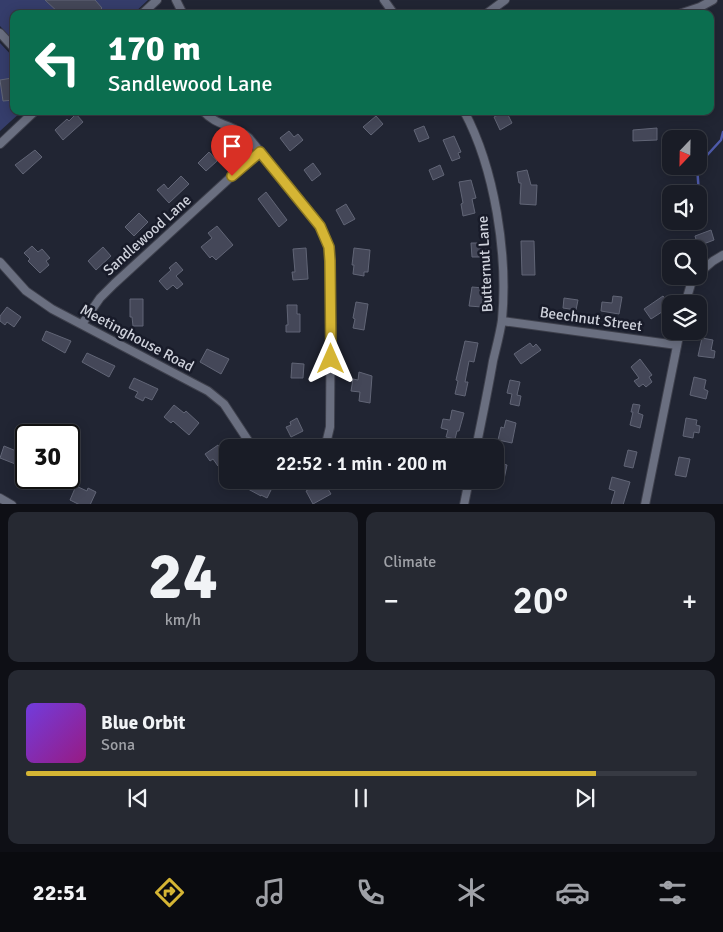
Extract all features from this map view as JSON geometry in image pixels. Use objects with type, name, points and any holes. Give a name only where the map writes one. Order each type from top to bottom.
[{"type":"street","points":[[146,10],[157,0]]},
{"type":"street","points":[[491,10],[505,0]]},
{"type":"street","points":[[691,10],[713,0]]},
{"type":"street","points":[[0,33],[10,44]]},
{"type":"street","points":[[0,144],[32,115]]},
{"type":"street","points":[[208,115],[216,122],[242,132],[320,226],[329,247],[331,284],[330,427],[327,439]]},
{"type":"street","name":"Butternut Lane","points":[[466,115],[486,168],[499,226],[502,290],[502,321],[478,439]]},
{"type":"street","name":"Sandlewood Lane","points":[[82,324],[100,298],[114,284],[260,152]]},
{"type":"street","points":[[707,267],[723,255]]},
{"type":"street","name":"Meetinghouse Road","points":[[0,262],[26,291],[52,309],[208,392],[224,404],[247,439]]},
{"type":"street","name":"Beechnut Street","points":[[502,321],[677,345]]},
{"type":"street","points":[[645,504],[678,340]]},
{"type":"street","points":[[464,504],[467,489]]},
{"type":"street","points":[[0,498],[12,504]]},
{"type":"shaded area","points":[[0,0],[148,0],[137,10],[10,10],[10,37],[0,26]]},
{"type":"shaded area","points":[[0,43],[10,54],[10,115],[18,115],[0,131]]},
{"type":"building","points":[[45,0],[95,0],[102,8],[100,10],[56,10]]},
{"type":"building","points":[[10,78],[10,100],[3,101],[0,80]]},
{"type":"building","points":[[77,115],[83,122],[63,140],[55,130],[67,119],[69,121]]},
{"type":"building","points":[[508,115],[512,123],[500,130],[494,117]]},
{"type":"building","points":[[376,116],[383,124],[371,135],[363,127]]},
{"type":"building","points":[[424,126],[429,138],[419,142],[414,130]]},
{"type":"building","points":[[657,128],[657,140],[633,141],[633,130]]},
{"type":"building","points":[[289,131],[294,137],[298,134],[303,140],[290,151],[280,138]]},
{"type":"building","points":[[454,136],[461,152],[458,153],[460,158],[452,161],[443,140]]},
{"type":"building","points":[[35,150],[42,157],[23,174],[15,165]]},
{"type":"building","points":[[209,152],[217,161],[206,171],[198,163]]},
{"type":"building","points":[[313,163],[321,174],[312,181],[304,170]]},
{"type":"building","points":[[440,165],[444,175],[433,180],[429,170]]},
{"type":"building","points":[[527,170],[531,185],[537,185],[536,205],[520,204],[521,183],[519,183],[517,172]]},
{"type":"building","points":[[181,176],[189,184],[169,203],[157,190],[164,184],[168,189]]},
{"type":"building","points":[[471,180],[476,198],[472,199],[475,213],[463,216],[461,204],[463,203],[459,182]]},
{"type":"building","points":[[266,192],[287,220],[279,227],[258,199]]},
{"type":"building","points":[[346,204],[355,219],[344,225],[336,210]]},
{"type":"building","points":[[139,213],[148,222],[134,236],[125,227]]},
{"type":"building","points":[[217,226],[233,245],[216,260],[212,256],[210,258],[201,247],[212,238],[208,233]]},
{"type":"building","points":[[711,230],[714,240],[707,243],[707,240],[696,240],[695,236]]},
{"type":"building","points":[[521,241],[534,241],[535,275],[522,275]]},
{"type":"building","points":[[471,243],[482,243],[482,257],[472,257]]},
{"type":"building","points":[[32,246],[38,252],[42,249],[50,258],[46,261],[49,265],[40,273],[28,261],[30,259],[24,253]]},
{"type":"building","points":[[103,247],[111,256],[96,270],[88,261]]},
{"type":"building","points":[[306,248],[308,279],[293,280],[292,272],[295,272],[293,249]]},
{"type":"building","points":[[354,248],[370,250],[368,272],[364,272],[364,276],[353,274]]},
{"type":"building","points":[[176,262],[183,270],[176,276],[183,284],[177,289],[173,285],[167,290],[159,281],[171,270],[169,268]]},
{"type":"building","points":[[472,287],[484,288],[482,307],[469,306]]},
{"type":"building","points":[[613,296],[622,297],[619,314],[601,311],[602,302],[612,303]]},
{"type":"building","points":[[662,297],[662,312],[651,319],[644,309]]},
{"type":"building","points":[[564,298],[578,300],[576,310],[563,308]]},
{"type":"building","points":[[130,299],[143,299],[143,326],[133,326],[132,317],[130,317]]},
{"type":"building","points":[[356,302],[368,304],[364,330],[353,328]]},
{"type":"building","points":[[287,305],[297,305],[297,314],[300,314],[300,332],[286,332],[286,325],[288,325]]},
{"type":"building","points":[[7,307],[21,317],[14,327],[7,322],[5,325],[0,321],[0,316]]},
{"type":"building","points":[[46,331],[71,341],[65,353],[42,340]]},
{"type":"building","points":[[702,340],[713,340],[711,350],[715,351],[714,358],[698,356]]},
{"type":"building","points":[[465,341],[478,343],[474,362],[469,361],[465,382],[468,382],[465,396],[455,394],[458,381],[456,380]]},
{"type":"building","points":[[530,343],[533,347],[536,344],[541,350],[521,364],[514,354]]},
{"type":"building","points":[[207,349],[229,359],[221,374],[200,362]]},
{"type":"building","points":[[87,353],[115,366],[109,377],[82,362]]},
{"type":"building","points":[[640,359],[652,375],[649,377],[652,382],[646,387],[643,384],[639,387],[634,381],[639,378],[631,367]]},
{"type":"building","points":[[292,363],[304,364],[303,378],[291,378]]},
{"type":"building","points":[[359,372],[372,376],[370,403],[359,401],[360,392],[351,391],[353,379],[358,380]]},
{"type":"building","points":[[694,377],[706,380],[704,389],[708,391],[706,399],[690,395]]},
{"type":"building","points":[[134,378],[158,389],[152,400],[145,397],[143,401],[135,397],[138,392],[129,388]]},
{"type":"building","points":[[510,380],[520,382],[517,395],[521,396],[519,406],[510,404],[512,394],[507,393]]},
{"type":"building","points":[[633,404],[640,405],[638,413],[643,415],[640,428],[630,425]]},
{"type":"building","points":[[174,405],[184,413],[186,411],[199,423],[189,435],[173,421],[171,423],[164,417]]},
{"type":"building","points":[[452,410],[464,413],[455,439],[446,437],[448,430],[441,428],[443,419],[450,420]]},
{"type":"building","points":[[297,418],[303,431],[291,437],[286,427],[291,425],[290,422]]},
{"type":"building","points":[[686,418],[697,420],[696,425],[700,426],[699,433],[694,432],[693,438],[683,436]]},
{"type":"building","points":[[506,420],[516,423],[512,443],[504,441],[504,439],[498,439],[501,427],[504,428]]},
{"type":"building","points":[[218,445],[219,465],[213,459],[210,461],[205,454]]},
{"type":"building","points":[[4,446],[15,450],[15,464],[0,458]]},
{"type":"building","points":[[628,450],[637,452],[633,468],[624,466]]},
{"type":"building","points":[[679,457],[690,459],[686,477],[675,475]]},
{"type":"building","points":[[504,464],[507,465],[504,479]]},
{"type":"building","points":[[612,477],[630,482],[623,504],[611,504],[615,491],[609,489]]},
{"type":"building","points":[[80,488],[87,491],[88,488],[96,492],[90,504],[78,504],[70,500],[75,489]]},
{"type":"building","points":[[248,489],[271,490],[267,498]]},
{"type":"building","points":[[309,489],[328,489],[331,494],[313,504],[306,491]]},
{"type":"waterway","points":[[708,154],[721,140],[723,132]]},
{"type":"waterway","points":[[698,175],[698,185]]},
{"type":"route","points":[[232,176],[260,152],[320,226],[329,247],[331,359]]}]
